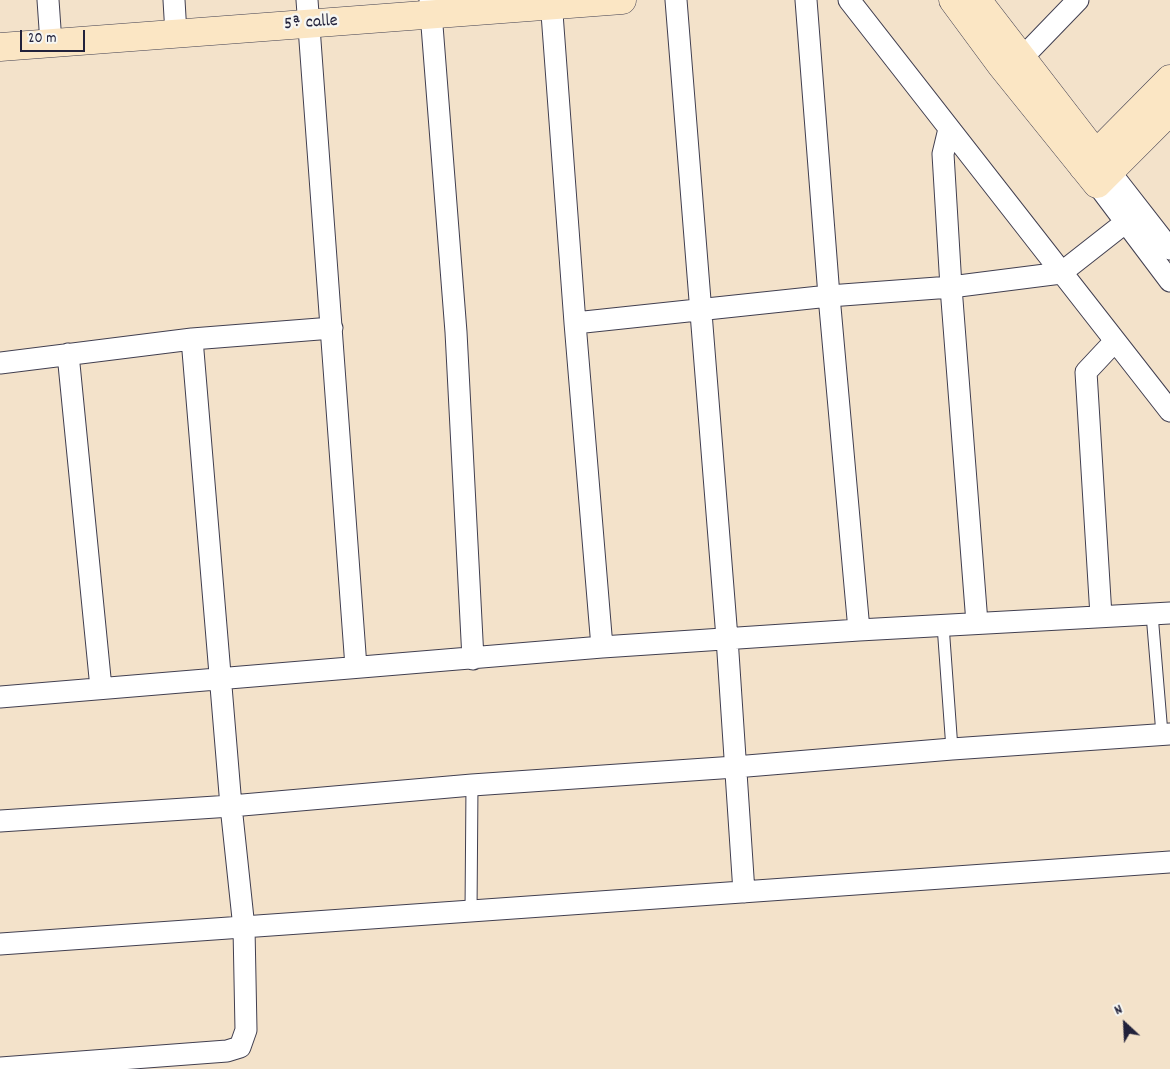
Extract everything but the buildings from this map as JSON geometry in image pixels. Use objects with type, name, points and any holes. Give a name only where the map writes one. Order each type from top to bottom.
[{"type":"street","points":[[48,0],[51,43]]},
{"type":"street","points":[[174,0],[176,34]]},
{"type":"street","name":"5ª calle","points":[[0,47],[176,34],[308,12],[622,0]]},
{"type":"street","points":[[676,0],[727,638],[744,892]]},
{"type":"street","points":[[806,0],[829,296],[859,630]]},
{"type":"street","points":[[849,0],[1170,411]]},
{"type":"street","points":[[952,0],[1001,65],[1096,169]]},
{"type":"street","points":[[977,0],[1022,58],[1096,169],[1133,217],[1169,278]]},
{"type":"street","points":[[1022,58],[1078,0]]},
{"type":"street","points":[[551,3],[602,647]]},
{"type":"street","points":[[430,7],[456,332],[474,659]]},
{"type":"street","points":[[308,12],[356,667]]},
{"type":"street","points":[[1096,169],[1170,79]]},
{"type":"street","points":[[1096,169],[1170,111]]},
{"type":"street","points":[[949,128],[943,154],[951,287],[977,623]]},
{"type":"street","points":[[575,323],[829,296],[951,287],[1061,273],[1133,217]]},
{"type":"street","points":[[1133,217],[1170,249]]},
{"type":"street","points":[[0,363],[192,339],[332,328]]},
{"type":"street","points":[[0,1068],[226,1051],[240,1047],[246,1030],[244,928],[231,806],[222,678],[192,339]]},
{"type":"street","points":[[1101,616],[1086,372],[1114,340]]},
{"type":"street","points":[[68,354],[101,688]]},
{"type":"street","points":[[0,697],[602,647],[1161,613]]},
{"type":"street","points":[[0,821],[231,806],[472,785],[1166,734]]},
{"type":"street","points":[[0,944],[1170,862]]},
{"type":"lane","points":[[1161,613],[1166,734]]},
{"type":"lane","points":[[944,625],[952,749]]},
{"type":"lane","points":[[471,912],[472,785]]}]
